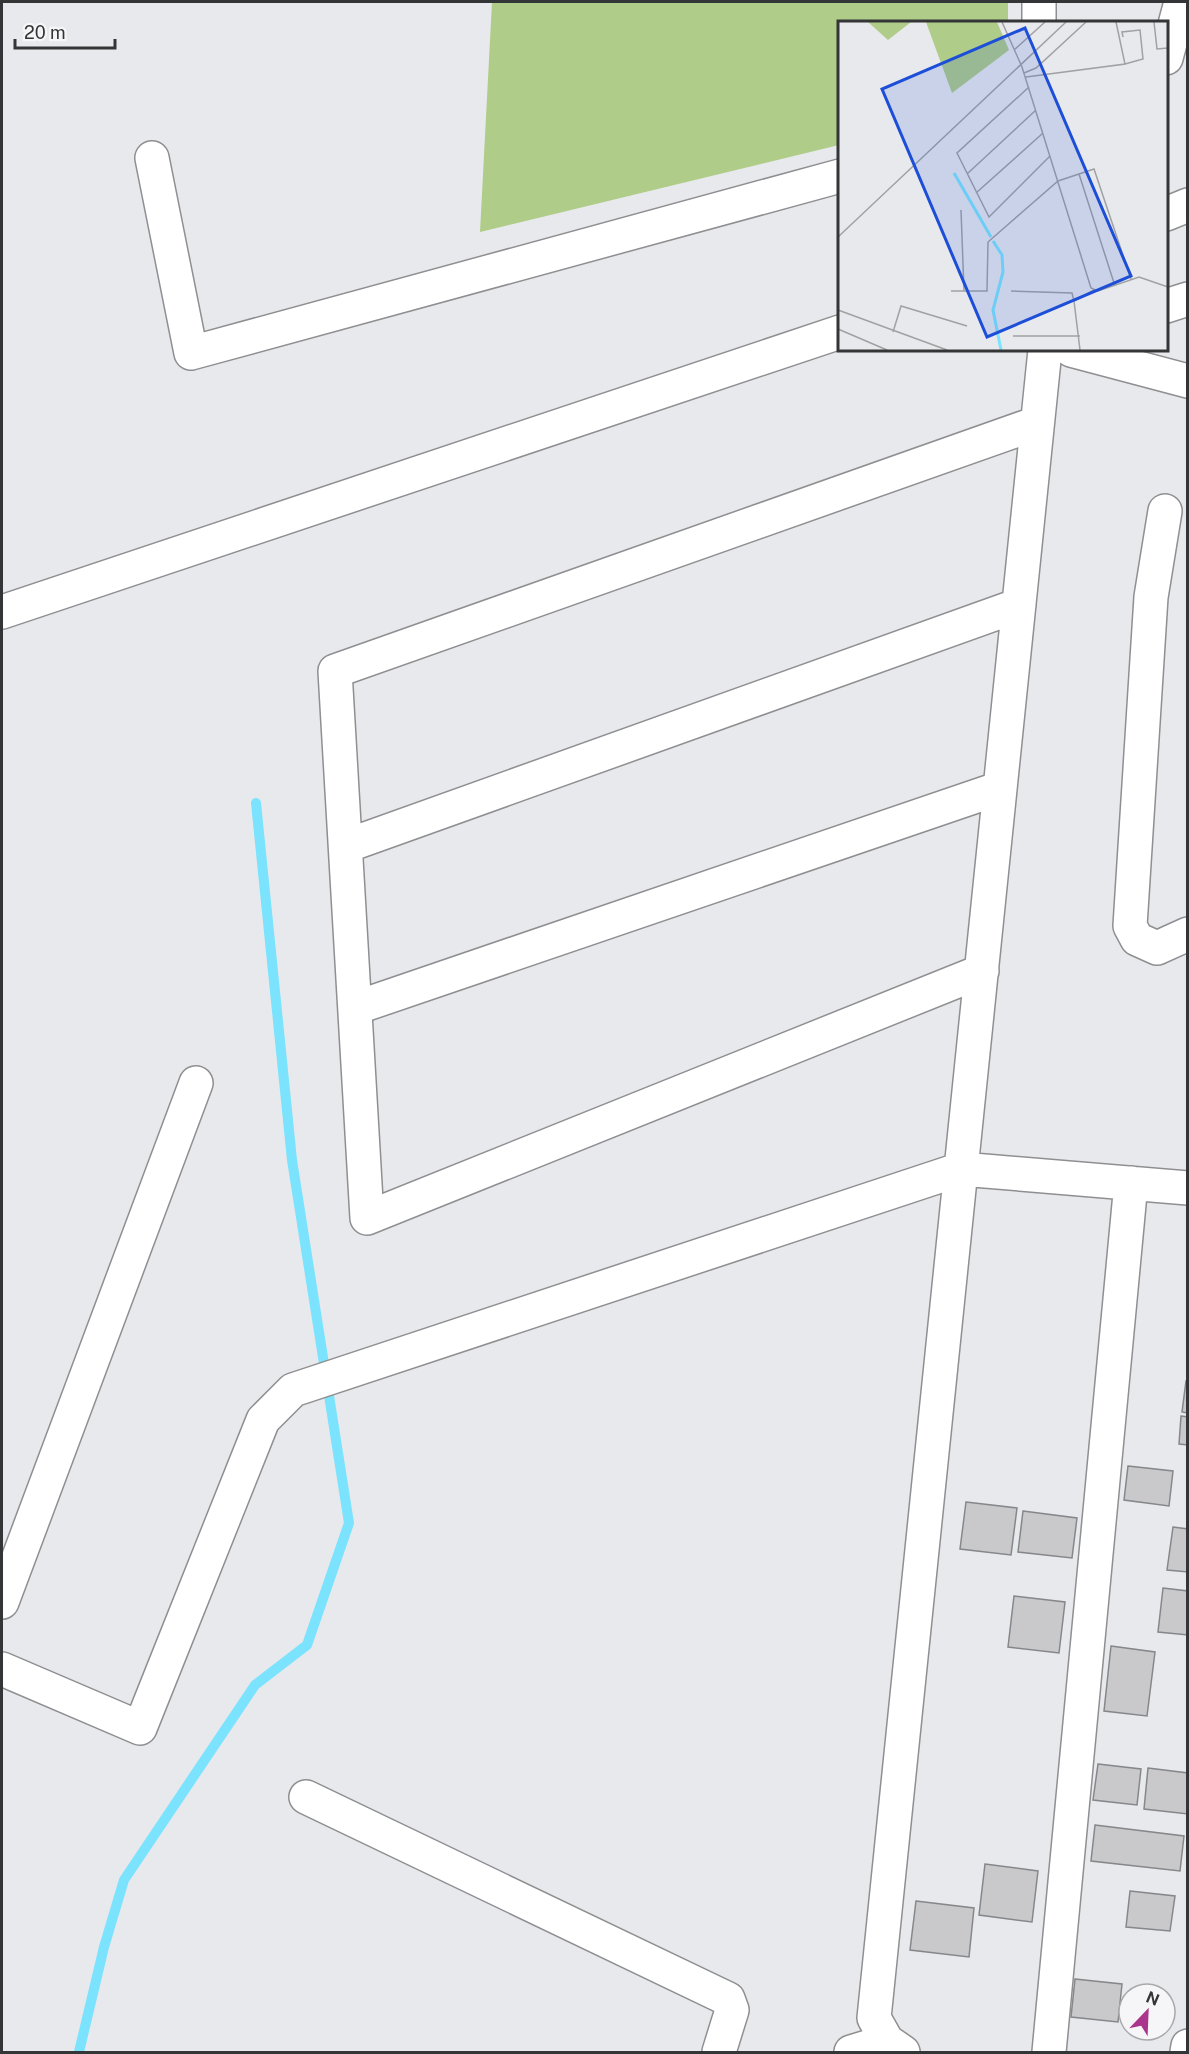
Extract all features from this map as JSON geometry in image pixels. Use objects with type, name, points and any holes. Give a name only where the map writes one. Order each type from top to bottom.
[{"type":"street","points":[[1039,2],[1039,21]]},
{"type":"street","points":[[1168,54],[1181,2]]},
{"type":"street","points":[[1168,77],[1188,70]]},
{"type":"street","points":[[152,158],[191,353],[838,177]]},
{"type":"street","points":[[1168,213],[1188,205]]},
{"type":"street","points":[[1168,306],[1188,299]]},
{"type":"street","points":[[2,612],[838,333]]},
{"type":"street","points":[[851,2052],[895,2047],[874,2018],[1045,351]]},
{"type":"street","points":[[1075,351],[1188,381]]},
{"type":"street","points":[[982,970],[367,1218],[335,671],[1037,423]]},
{"type":"street","points":[[1165,511],[1151,597],[1130,926],[1137,939],[1157,948],[1188,934]]},
{"type":"street","points":[[346,846],[1019,605]]},
{"type":"street","points":[[355,1008],[1000,788]]},
{"type":"street","points":[[2,1602],[196,1083]]},
{"type":"street","points":[[2,1669],[140,1728],[263,1420],[293,1390],[961,1169],[1188,1188]]},
{"type":"street","points":[[1049,2052],[1131,1183]]},
{"type":"street","points":[[306,1797],[728,1999],[732,2010],[719,2052]]},
{"type":"street","points":[[1187,2052],[1188,2046]]},
{"type":"green space","points":[[492,2],[1008,2],[1008,21],[838,21],[838,145],[480,232]]},
{"type":"building","points":[[1186,1381],[1188,1381],[1188,1413],[1182,1412]]},
{"type":"building","points":[[1181,1416],[1188,1417],[1188,1445],[1179,1444]]},
{"type":"building","points":[[1128,1466],[1173,1471],[1169,1506],[1124,1500]]},
{"type":"building","points":[[966,1502],[1017,1508],[1011,1555],[960,1549]]},
{"type":"building","points":[[1023,1511],[1077,1518],[1072,1558],[1018,1552]]},
{"type":"building","points":[[1173,1527],[1188,1529],[1188,1572],[1167,1570]]},
{"type":"building","points":[[1163,1588],[1188,1591],[1188,1635],[1158,1632]]},
{"type":"building","points":[[1014,1596],[1065,1602],[1059,1653],[1008,1647]]},
{"type":"building","points":[[1111,1646],[1155,1652],[1147,1716],[1104,1711]]},
{"type":"building","points":[[1098,1764],[1141,1769],[1137,1805],[1093,1800]]},
{"type":"building","points":[[1148,1768],[1188,1773],[1188,1814],[1144,1809]]},
{"type":"building","points":[[1095,1825],[1184,1836],[1180,1871],[1091,1861]]},
{"type":"building","points":[[985,1864],[1038,1871],[1032,1922],[979,1915]]},
{"type":"building","points":[[1130,1891],[1175,1896],[1170,1931],[1126,1927]]},
{"type":"building","points":[[916,1901],[974,1908],[969,1957],[910,1950]]},
{"type":"building","points":[[1075,1979],[1117,1983],[1117,2022],[1071,2017]]},
{"type":"waterway","points":[[79,2052],[104,1947],[124,1880],[255,1685],[307,1645],[349,1523],[292,1160],[256,803]]}]
